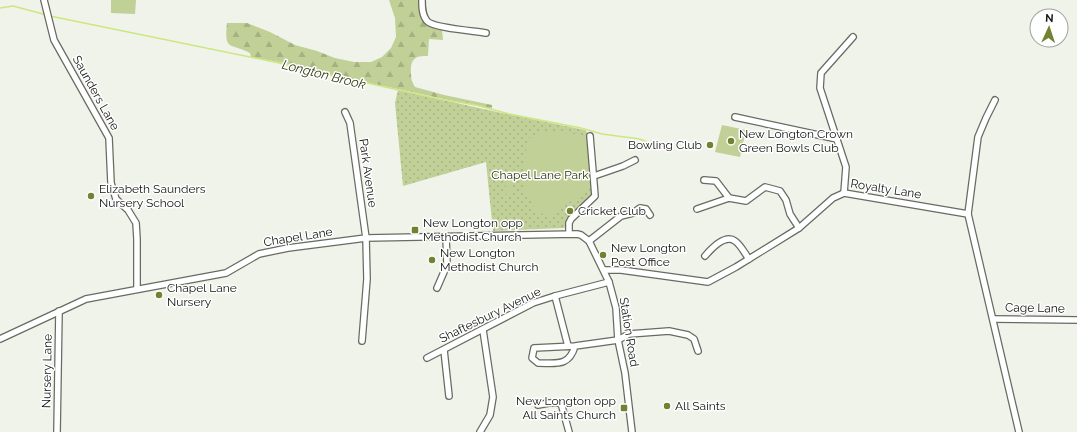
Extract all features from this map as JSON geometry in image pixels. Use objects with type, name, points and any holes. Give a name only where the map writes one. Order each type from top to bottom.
[{"type":"street","name":"Saunders Lane","points":[[44,0],[54,40],[109,138],[111,183],[116,199],[128,210],[136,223],[137,289]]},
{"type":"street","points":[[422,0],[423,15],[431,24],[445,28],[486,32]]},
{"type":"street","points":[[844,193],[846,168],[820,88],[821,73],[853,38]]},
{"type":"street","points":[[995,100],[978,137],[968,214],[1018,432]]},
{"type":"street","name":"Park Avenue","points":[[345,112],[350,123],[366,238],[368,279],[362,341]]},
{"type":"street","points":[[735,117],[837,139]]},
{"type":"street","points":[[569,234],[571,219],[595,196],[590,136]]},
{"type":"street","points":[[594,176],[623,166],[635,160]]},
{"type":"street","points":[[704,180],[716,181],[728,198]]},
{"type":"street","points":[[697,210],[728,198],[746,201],[765,187],[780,191],[786,200],[790,214],[799,228]]},
{"type":"street","name":"Royalty Lane","points":[[604,270],[621,270],[708,282],[799,228],[833,198],[844,193],[968,214]]},
{"type":"street","points":[[589,241],[621,216],[633,213],[640,208],[646,209],[650,215]]},
{"type":"street","name":"Chapel Lane","points":[[0,339],[86,299],[226,273],[259,254],[288,248],[366,238],[446,236],[528,236],[581,234],[589,241]]},
{"type":"street","points":[[437,288],[447,265],[446,236]]},
{"type":"street","points":[[705,256],[715,246],[727,239],[736,242],[749,259]]},
{"type":"street","name":"Station Road","points":[[589,241],[609,282],[616,308],[618,340],[625,373],[632,432]]},
{"type":"street","name":"Shaftesbury Avenue","points":[[427,358],[533,303],[609,282]]},
{"type":"street","points":[[555,296],[568,346]]},
{"type":"street","name":"Nursery Lane","points":[[57,432],[59,311]]},
{"type":"street","name":"Cage Lane","points":[[993,319],[1077,320]]},
{"type":"street","points":[[483,330],[493,397],[490,415],[483,431]]},
{"type":"street","points":[[575,346],[573,354],[562,363],[538,363],[532,358],[534,348],[575,346],[618,340],[629,334],[669,331],[688,335],[694,339],[698,351]]},
{"type":"street","points":[[444,350],[449,396]]},
{"type":"street","points":[[538,405],[561,403],[569,432]]},
{"type":"green space","points":[[111,0],[136,0],[135,14],[111,13]]},
{"type":"green space","points":[[389,0],[420,0],[422,17],[425,23],[442,29],[443,40],[429,39],[428,56],[419,56],[412,62],[411,77],[415,87],[492,105],[492,109],[251,57],[250,53],[230,45],[227,38],[227,23],[247,23],[270,32],[295,45],[335,58],[354,62],[371,62],[382,57],[391,48],[396,37],[395,18]]},
{"type":"green space","name":"Chapel Lane Park","points":[[398,90],[585,130],[590,136],[595,194],[564,228],[493,231],[486,162],[403,186],[395,103]]},
{"type":"green space","name":"New Longton Crown Green Bowls Club","points":[[722,125],[746,130],[740,157],[715,152]]},
{"type":"green space","points":[[545,131],[590,136],[595,185],[550,215],[537,213],[523,187],[527,139]]},
{"type":"green space","points":[[514,170],[517,172],[512,189],[513,192],[506,195],[503,189],[506,187],[505,173],[506,171]]},
{"type":"waterway","name":"Longton Brook","points":[[0,8],[13,6],[47,15]]},
{"type":"waterway","name":"Longton Brook","points":[[50,16],[289,65],[291,68],[345,78],[439,99],[476,105],[509,114],[581,128],[602,134],[640,139],[647,142]]},
{"type":"place","name":"New Longton Crown Green Bowls Club","points":[[731,141]]},
{"type":"place","name":"Bowling Club","points":[[710,145]]},
{"type":"place","name":"Elizabeth Saunders Nursery School","points":[[91,196]]},
{"type":"place","name":"Cricket Club","points":[[570,211]]},
{"type":"place","name":"New Longton opp Methodist Church","points":[[415,230]]},
{"type":"place","name":"New Longton Post Office","points":[[603,255]]},
{"type":"place","name":"New Longton Methodist Church","points":[[432,260]]},
{"type":"place","name":"Chapel Lane Nursery","points":[[159,295]]},
{"type":"place","name":"All Saints","points":[[667,406]]},
{"type":"place","name":"New Longton opp All Saints Church","points":[[624,408]]}]
